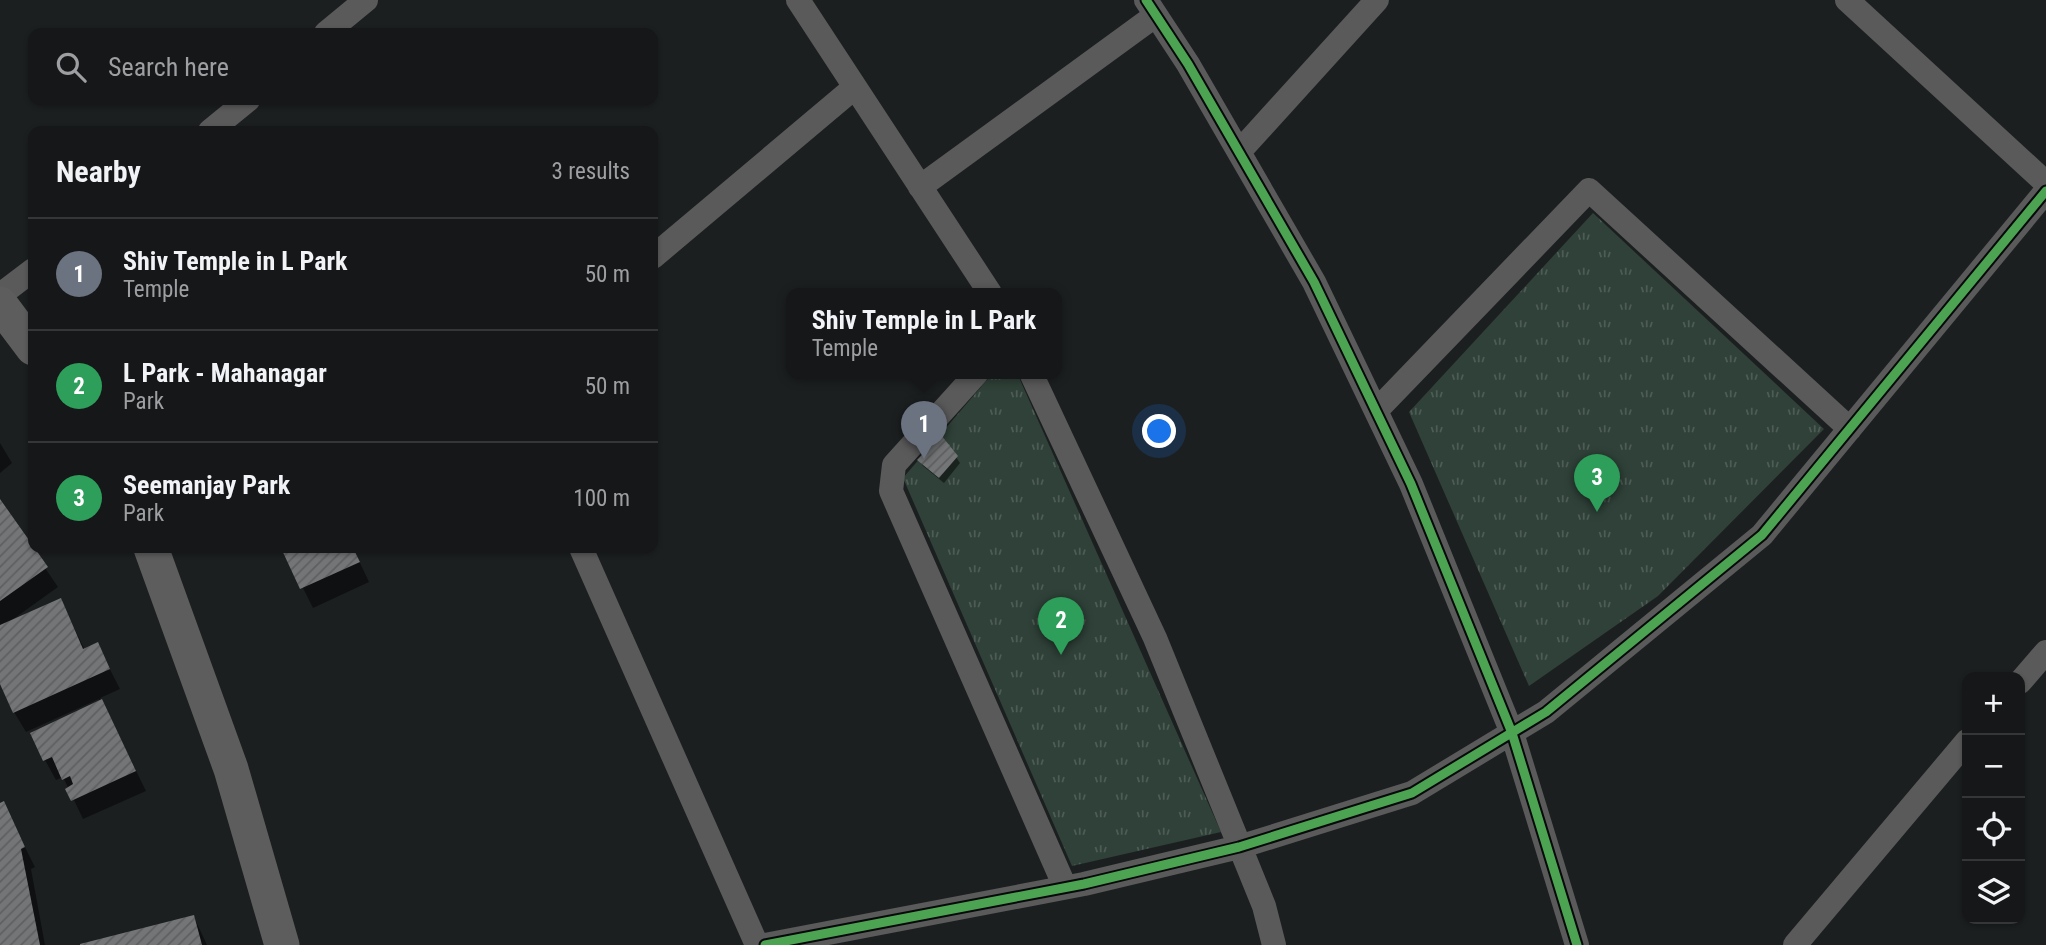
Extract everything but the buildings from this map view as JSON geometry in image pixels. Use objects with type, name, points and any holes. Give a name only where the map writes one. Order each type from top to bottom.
[{"type":"street","points":[[332,28],[366,0]]},
{"type":"street","points":[[798,0],[987,288]]},
{"type":"street","points":[[1239,152],[1377,0]]},
{"type":"street","points":[[1847,0],[2046,183]]},
{"type":"street","points":[[920,187],[1151,8],[1188,64],[1314,282],[1411,484],[1512,733],[1577,945]]},
{"type":"street","points":[[658,253],[855,87]]},
{"type":"street","points":[[216,126],[241,105]]},
{"type":"street","points":[[1376,411],[1589,190],[1850,429]]},
{"type":"street","points":[[765,945],[1065,887],[1240,846],[1412,793],[1546,712],[1762,535],[2046,191]]},
{"type":"street","points":[[0,295],[28,274]]},
{"type":"street","points":[[0,303],[28,341]]},
{"type":"street","points":[[972,379],[894,465],[891,491],[1065,887]]},
{"type":"street","points":[[1034,379],[1154,638],[1264,906],[1274,945]]},
{"type":"street","points":[[153,553],[231,769],[282,945]]},
{"type":"street","points":[[583,553],[757,945]]},
{"type":"street","points":[[2025,676],[2046,652]]},
{"type":"street","points":[[1795,945],[1962,747]]},
{"type":"green space","points":[[1593,213],[1824,429],[1658,596],[1529,686],[1409,412]]},
{"type":"green space","points":[[988,379],[1020,379],[1221,832],[1072,866],[903,478]]},
{"type":"cycle path","points":[[1146,0],[1188,64],[1314,282],[1411,484],[1512,733],[1577,945]]},
{"type":"cycle path","points":[[765,945],[1084,884],[1239,847],[1412,793],[1546,712],[1762,535],[2046,191]]},
{"type":"place","name":"Shiv Temple in L Park","points":[[924,459]]},
{"type":"place","name":"Seemanjay Park","points":[[1597,512]]},
{"type":"place","name":"L Park - Mahanagar","points":[[1061,655]]}]
